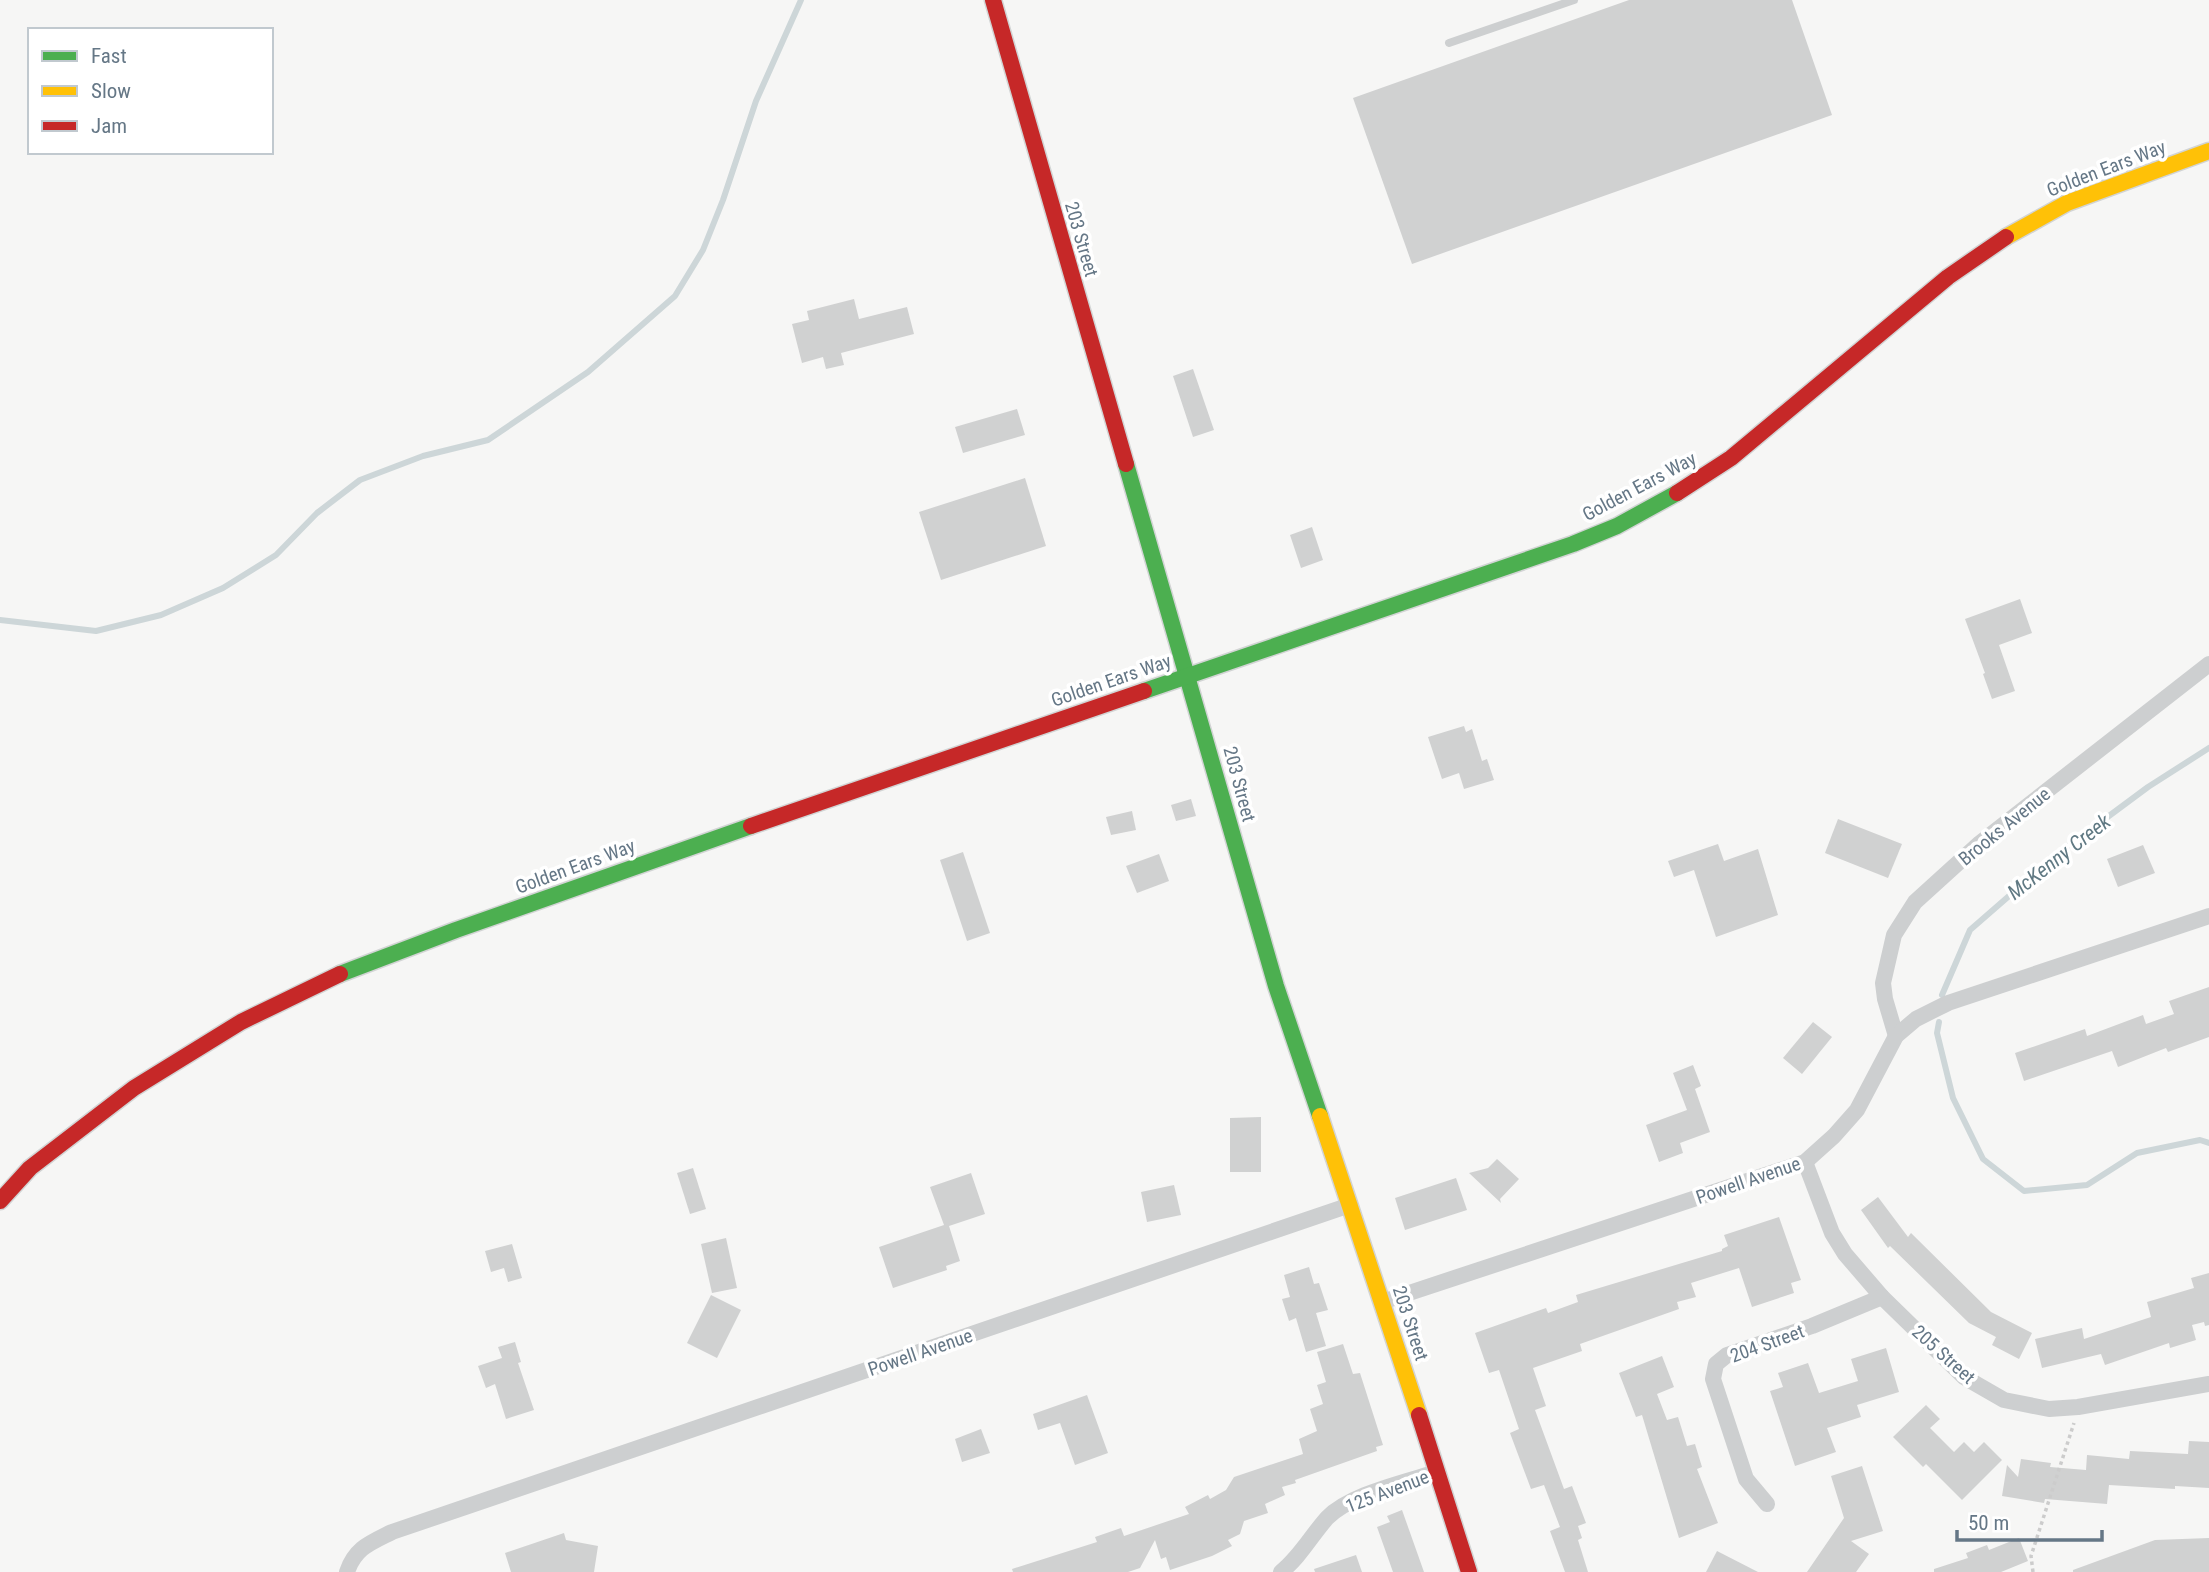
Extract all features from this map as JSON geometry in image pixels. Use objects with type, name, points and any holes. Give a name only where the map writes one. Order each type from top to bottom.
[{"type":"main road","name":"203 Street","points":[[993,0],[1276,986],[1469,1572]]},
{"type":"main road","name":"Golden Ears Way","points":[[0,1201],[30,1168],[134,1088],[241,1022],[342,973],[912,769],[1546,553],[1617,526],[1675,495],[1731,458],[1948,277],[2007,236],[2067,203],[2209,151]]},
{"type":"street","name":"Brooks Avenue","points":[[1896,1036],[1883,983],[1894,935],[1915,902],[1980,843],[2209,664]]},
{"type":"street","name":"Powell Avenue","points":[[1382,1302],[1805,1162],[1834,1136],[1857,1110],[1896,1036],[1916,1019],[1948,1003],[2209,916]]},
{"type":"street","name":"205 Street","points":[[1805,1162],[1832,1233],[1845,1254],[1882,1297],[1964,1377],[2004,1400],[2049,1409],[2078,1408],[2209,1384]]},
{"type":"street","name":"Powell Avenue","points":[[347,1572],[352,1558],[367,1544],[392,1532],[1350,1205]]},
{"type":"street","name":"204 Street","points":[[1767,1504],[1746,1479],[1713,1379],[1717,1364],[1727,1355],[1812,1326],[1882,1297]]},
{"type":"street","name":"125 Avenue","points":[[1281,1572],[1306,1546],[1328,1517],[1347,1502],[1436,1472]]},
{"type":"lane","points":[[1449,43],[1574,0]]},
{"type":"path","points":[[2034,1572],[2031,1556],[2078,1408]]},
{"type":"building","points":[[1629,0],[1792,0],[1832,115],[1412,264],[1353,98]]},
{"type":"building","points":[[854,299],[859,319],[907,307],[914,334],[841,353],[844,365],[826,369],[823,357],[802,363],[792,324],[809,320],[807,311]]},
{"type":"building","points":[[1193,369],[1214,430],[1193,437],[1173,376]]},
{"type":"building","points":[[1017,409],[1025,435],[963,453],[955,427]]},
{"type":"building","points":[[1025,478],[1046,546],[941,580],[919,512]]},
{"type":"building","points":[[1312,527],[1323,560],[1301,568],[1290,535]]},
{"type":"building","points":[[2020,599],[2032,633],[1999,645],[2015,691],[1992,699],[1965,619]]},
{"type":"building","points":[[1464,726],[1466,732],[1472,729],[1482,761],[1487,759],[1494,780],[1464,789],[1459,773],[1442,779],[1428,737]]},
{"type":"building","points":[[1191,799],[1196,816],[1176,821],[1171,805]]},
{"type":"building","points":[[1132,811],[1136,830],[1111,835],[1106,817]]},
{"type":"building","points":[[1838,819],[1902,844],[1888,878],[1825,853]]},
{"type":"building","points":[[1718,844],[1724,861],[1758,849],[1778,915],[1716,937],[1694,870],[1674,877],[1668,861]]},
{"type":"building","points":[[2143,845],[2155,873],[2118,887],[2107,859]]},
{"type":"building","points":[[963,852],[990,933],[967,941],[940,860]]},
{"type":"building","points":[[1159,854],[1169,881],[1137,893],[1126,866]]},
{"type":"building","points":[[2209,987],[2209,1037],[2168,1052],[2166,1048],[2118,1067],[2112,1051],[2024,1081],[2015,1053],[2085,1029],[2087,1036],[2143,1015],[2146,1024],[2174,1014],[2169,1001]]},
{"type":"building","points":[[1813,1022],[1832,1037],[1802,1074],[1783,1058]]},
{"type":"building","points":[[1693,1065],[1701,1086],[1695,1089],[1710,1132],[1680,1143],[1683,1153],[1659,1162],[1646,1125],[1687,1110],[1673,1073]]},
{"type":"building","points":[[1261,1117],[1261,1172],[1230,1172],[1230,1118]]},
{"type":"building","points":[[1497,1159],[1519,1179],[1500,1199],[1501,1203],[1469,1173],[1488,1168]]},
{"type":"building","points":[[693,1168],[706,1209],[690,1214],[677,1173]]},
{"type":"building","points":[[971,1173],[985,1214],[949,1226],[960,1261],[946,1266],[947,1270],[893,1288],[879,1247],[944,1225],[930,1187]]},
{"type":"building","points":[[1456,1178],[1467,1210],[1405,1230],[1395,1198]]},
{"type":"building","points":[[1174,1185],[1181,1215],[1147,1222],[1141,1192]]},
{"type":"building","points":[[1878,1197],[1908,1237],[1911,1233],[1991,1312],[2032,1333],[2019,1359],[1992,1345],[1996,1337],[1969,1323],[1890,1246],[1888,1248],[1861,1210]]},
{"type":"building","points":[[1779,1217],[1801,1280],[1791,1283],[1794,1293],[1752,1307],[1739,1268],[1691,1283],[1696,1297],[1677,1302],[1679,1309],[1580,1344],[1582,1351],[1533,1368],[1546,1406],[1535,1410],[1564,1489],[1572,1486],[1586,1523],[1578,1526],[1582,1538],[1578,1540],[1588,1572],[1565,1572],[1550,1531],[1560,1527],[1544,1485],[1531,1489],[1510,1433],[1519,1429],[1499,1370],[1489,1373],[1475,1333],[1546,1308],[1548,1313],[1578,1302],[1576,1295],[1722,1251],[1728,1246],[1724,1235]]},
{"type":"building","points":[[726,1238],[737,1288],[712,1293],[701,1244]]},
{"type":"building","points":[[512,1244],[522,1278],[508,1282],[504,1268],[491,1272],[485,1251]]},
{"type":"building","points":[[1309,1267],[1314,1284],[1319,1283],[1328,1310],[1316,1313],[1326,1346],[1306,1352],[1296,1318],[1289,1321],[1282,1299],[1290,1297],[1284,1275]]},
{"type":"building","points":[[2209,1273],[2209,1325],[2205,1326],[2204,1322],[2192,1325],[2196,1340],[2170,1348],[2169,1343],[2105,1365],[2101,1354],[2042,1368],[2035,1339],[2082,1328],[2084,1339],[2151,1317],[2147,1302],[2194,1288],[2191,1278]]},
{"type":"building","points":[[711,1295],[741,1310],[717,1358],[687,1343]]},
{"type":"building","points":[[515,1342],[521,1362],[518,1363],[534,1410],[506,1419],[495,1384],[486,1388],[478,1366],[502,1358],[498,1347]]},
{"type":"building","points":[[1343,1344],[1353,1374],[1360,1373],[1383,1445],[1376,1447],[1377,1451],[1282,1487],[1285,1495],[1265,1504],[1268,1513],[1244,1521],[1240,1534],[1228,1540],[1232,1546],[1212,1556],[1170,1570],[1166,1557],[1161,1559],[1155,1540],[1140,1568],[1128,1572],[1013,1572],[1012,1569],[1097,1542],[1095,1537],[1121,1528],[1124,1536],[1189,1514],[1185,1507],[1208,1495],[1210,1499],[1226,1490],[1234,1477],[1303,1454],[1299,1439],[1317,1431],[1310,1409],[1323,1404],[1317,1385],[1326,1382],[1317,1352]]},
{"type":"building","points":[[1886,1348],[1899,1392],[1857,1405],[1861,1417],[1827,1428],[1836,1452],[1795,1466],[1770,1391],[1783,1387],[1778,1373],[1808,1363],[1819,1393],[1858,1381],[1851,1359]]},
{"type":"building","points":[[1662,1356],[1674,1387],[1657,1394],[1667,1420],[1678,1417],[1687,1446],[1695,1444],[1702,1467],[1697,1469],[1718,1523],[1679,1538],[1642,1415],[1636,1417],[1619,1373]]},
{"type":"building","points":[[1087,1395],[1108,1453],[1075,1465],[1060,1423],[1038,1430],[1033,1414]]},
{"type":"building","points":[[1926,1405],[1940,1419],[1930,1428],[1954,1452],[1964,1442],[1974,1452],[1984,1442],[2002,1460],[1962,1500],[1926,1464],[1923,1467],[1893,1437]]},
{"type":"building","points":[[981,1429],[990,1453],[962,1462],[955,1439]]},
{"type":"building","points":[[2189,1441],[2209,1442],[2209,1488],[2109,1485],[2107,1504],[2045,1499],[2044,1503],[2002,1496],[2007,1465],[2018,1477],[2021,1459],[2051,1463],[2050,1467],[2086,1470],[2087,1455],[2129,1459],[2130,1451],[2188,1454]]},
{"type":"building","points":[[1862,1466],[1883,1531],[1851,1541],[1869,1554],[1856,1572],[1807,1572],[1844,1518],[1831,1476]]},
{"type":"building","points":[[1402,1510],[1424,1572],[1393,1572],[1377,1527],[1390,1522],[1387,1516]]},
{"type":"building","points":[[564,1533],[566,1540],[598,1546],[594,1572],[511,1572],[505,1553]]},
{"type":"building","points":[[2019,1538],[2028,1561],[2001,1572],[1934,1572],[1934,1569],[1968,1558],[1966,1553],[1987,1545],[1989,1550]]},
{"type":"building","points":[[2209,1538],[2209,1572],[2073,1572],[2155,1540]]},
{"type":"building","points":[[1717,1551],[1758,1572],[1706,1572]]},
{"type":"building","points":[[1356,1555],[1362,1572],[1315,1572],[1314,1569]]},
{"type":"waterway","points":[[0,620],[96,631],[161,615],[223,588],[276,555],[317,513],[360,480],[423,456],[488,440],[588,372],[675,296],[703,250],[756,101],[801,0]]},
{"type":"waterway","name":"McKenny Creek","points":[[1942,995],[1970,930],[2055,856],[2148,787],[2209,748]]},
{"type":"waterway","name":"McKenny Creek","points":[[1939,1022],[1937,1033],[1953,1098],[1983,1159],[2024,1191],[2087,1185],[2137,1153],[2200,1140],[2209,1143]]},
{"type":"traffic: fast","points":[[1126,464],[1276,986],[1320,1116]]},
{"type":"traffic: fast","points":[[1144,691],[1573,544],[1617,526],[1677,493]]},
{"type":"traffic: fast","points":[[340,974],[751,826]]},
{"type":"traffic: slow","points":[[2006,237],[2067,203],[2209,151]]},
{"type":"traffic: slow","points":[[1320,1116],[1419,1415]]},
{"type":"traffic: jam","points":[[993,0],[1126,464]]},
{"type":"traffic: jam","points":[[1677,493],[1731,458],[1948,277],[2006,237]]},
{"type":"traffic: jam","points":[[751,826],[1144,691]]},
{"type":"traffic: jam","points":[[0,1201],[30,1168],[134,1088],[241,1022],[340,974]]},
{"type":"traffic: jam","points":[[1419,1415],[1469,1572]]}]
